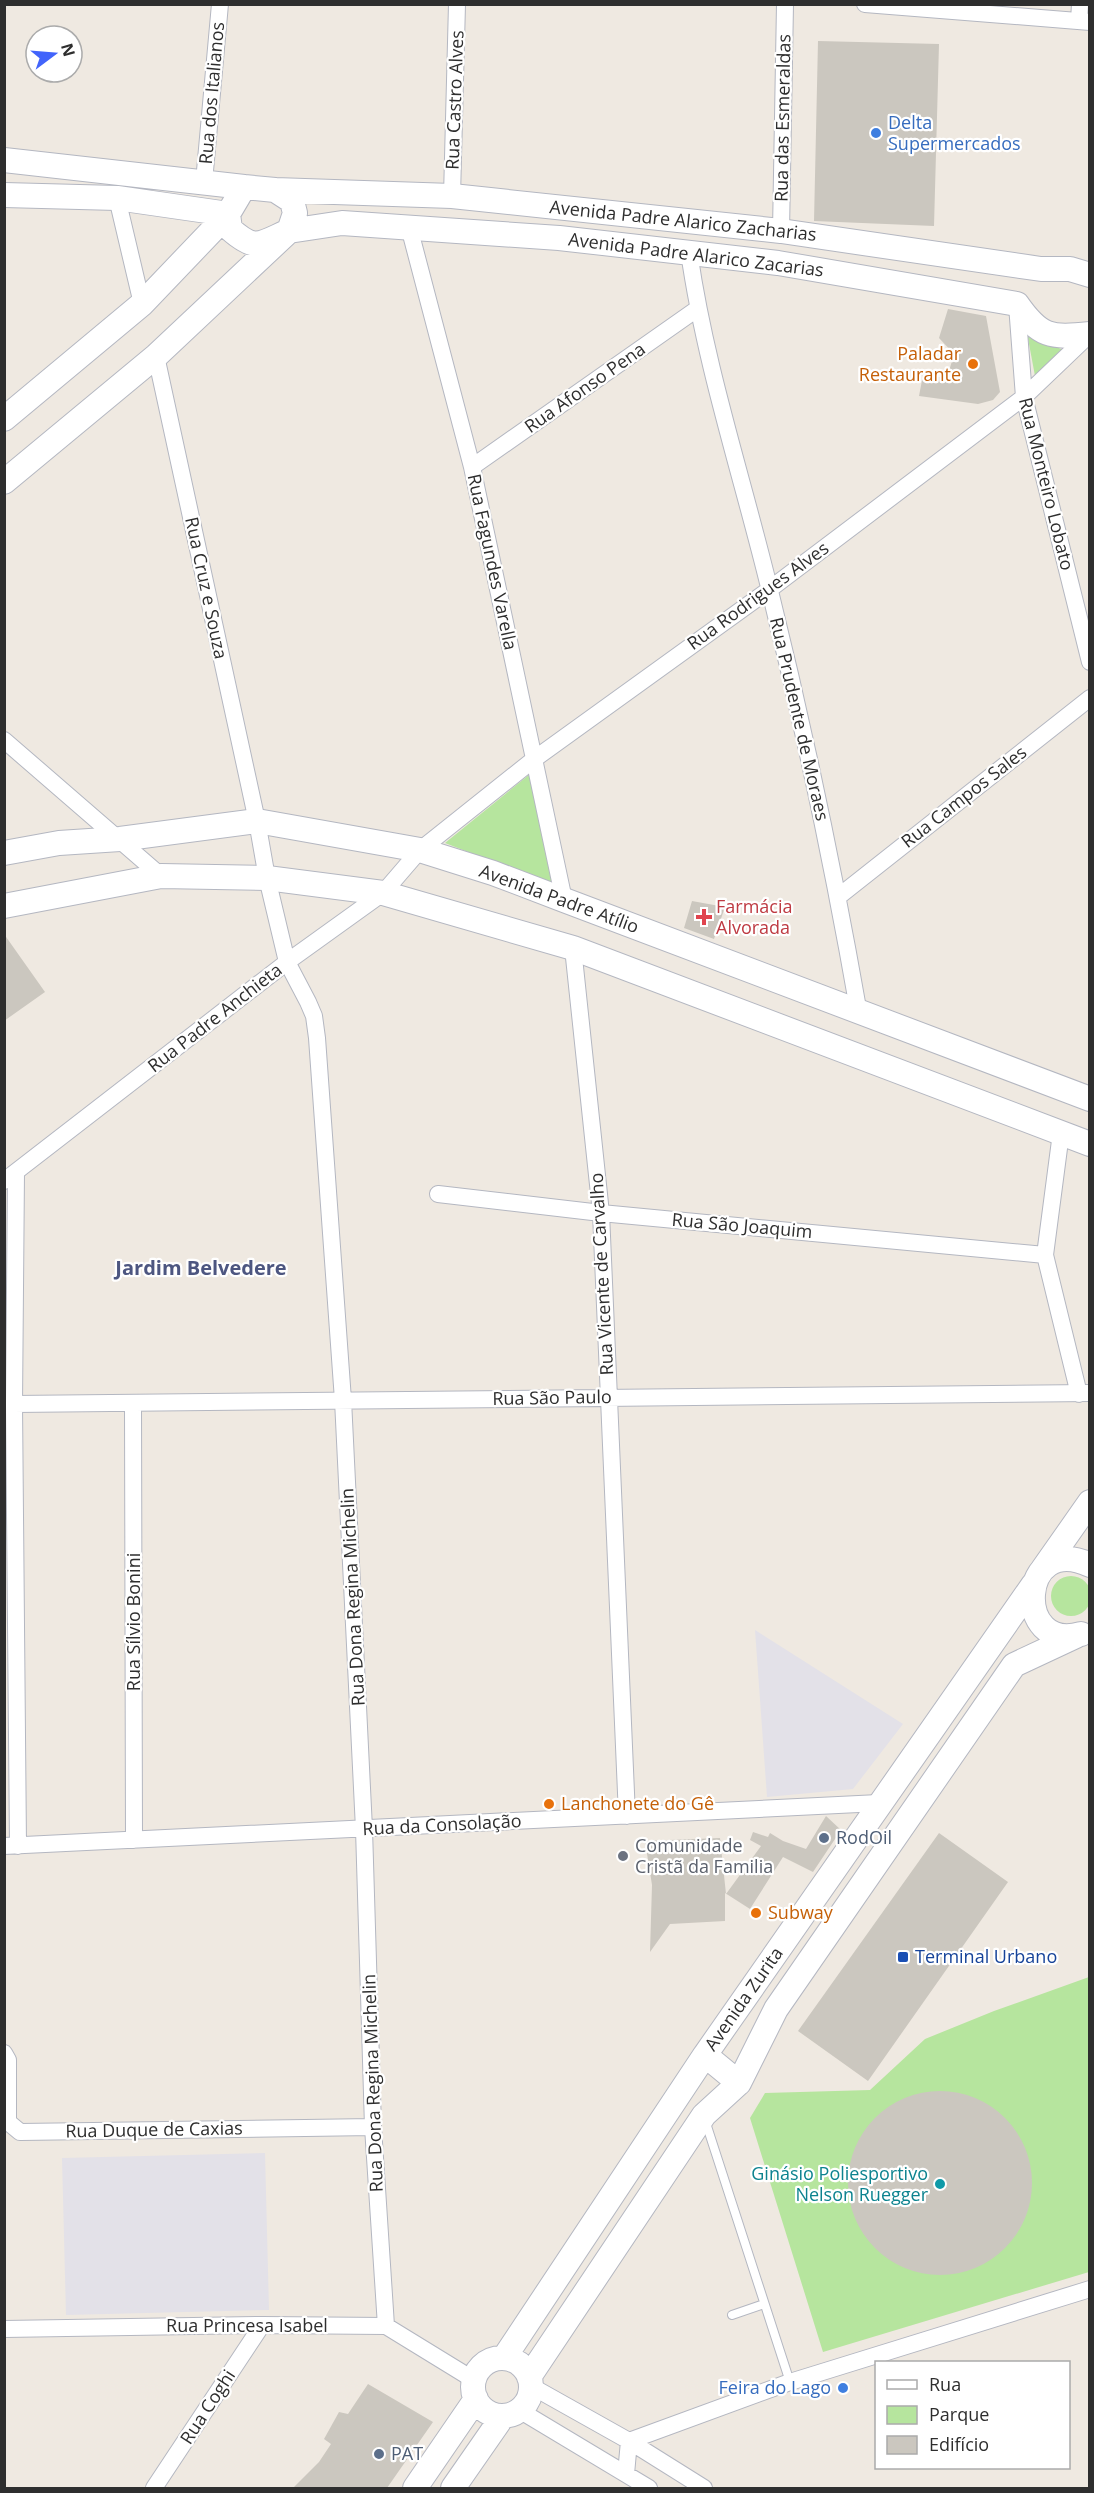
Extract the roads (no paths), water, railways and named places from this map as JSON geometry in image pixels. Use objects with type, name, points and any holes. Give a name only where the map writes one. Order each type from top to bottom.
[{"type":"street","name":"Rua dos Italianos","points":[[204,182],[220,4]]},
{"type":"street","name":"Rua Castro Alves","points":[[452,196],[458,4]]},
{"type":"street","name":"Rua das Esmeraldas","points":[[781,231],[785,4]]},
{"type":"street","points":[[865,4],[1083,16]]},
{"type":"street","points":[[4,160],[275,190],[292,201],[295,213],[289,231],[156,356],[4,482]]},
{"type":"street","points":[[4,419],[142,304],[228,214],[244,187]]},
{"type":"street","name":"Avenida Padre Alarico Zacharias","points":[[275,190],[452,196],[781,231],[1041,269],[1070,269],[1089,275]]},
{"type":"street","points":[[4,195],[117,198],[228,214]]},
{"type":"street","points":[[117,198],[142,304]]},
{"type":"street","points":[[228,214],[230,229],[246,243],[261,243],[289,231]]},
{"type":"street","name":"Avenida Padre Alarico Zacarias","points":[[289,231],[342,223],[559,238],[778,263],[1017,304]]},
{"type":"street","name":"Rua Fagundes Varella","points":[[409,227],[472,467],[564,900]]},
{"type":"street","name":"Rua Prudente de Moraes","points":[[689,252],[697,309],[770,589],[838,897],[860,1014]]},
{"type":"street","points":[[1041,269],[1025,285],[1017,304],[1032,326],[1049,334],[1067,336],[1089,334]]},
{"type":"street","name":"Rua Monteiro Lobato","points":[[1017,304],[1024,398],[1089,662]]},
{"type":"street","name":"Rua Afonso Pena","points":[[472,467],[697,309]]},
{"type":"street","name":"Rua Rodrigues Alves","points":[[420,850],[533,759],[770,589],[1024,398],[1089,334]]},
{"type":"street","name":"Rua Cruz e Souza","points":[[156,356],[257,820],[267,878]]},
{"type":"street","name":"Rua Campos Sales","points":[[838,897],[1089,698]]},
{"type":"street","points":[[4,740],[161,876]]},
{"type":"street","name":"Avenida Padre Atílio","points":[[4,853],[59,843],[120,839],[257,820],[420,850],[493,873],[1089,1099]]},
{"type":"street","name":"Rua Padre Anchieta","points":[[10,1176],[287,962],[383,893],[420,850]]},
{"type":"street","points":[[4,906],[161,876],[267,878],[383,893],[573,948],[1089,1144]]},
{"type":"street","name":"Rua Dona Regina Michelin","points":[[267,878],[287,962],[314,1016],[317,1038],[344,1400],[364,1829],[373,2127],[386,2326]]},
{"type":"street","name":"Rua Vicente de Carvalho","points":[[573,948],[601,1213],[627,1816]]},
{"type":"street","points":[[1061,1133],[1046,1255],[1084,1394]]},
{"type":"street","points":[[10,1176],[14,1404],[11,1846]]},
{"type":"street","name":"Rua São Joaquim","points":[[438,1194],[601,1213],[1046,1255]]},
{"type":"street","name":"Rua São Paulo","points":[[14,1404],[1084,1394]]},
{"type":"street","name":"Rua Sílvio Bonini","points":[[133,1404],[134,1840]]},
{"type":"street","name":"Avenida Zurita","points":[[504,2358],[705,2055],[1089,1502]]},
{"type":"street","points":[[1083,1633],[1062,1636],[1050,1631],[1040,1623],[1031,1598],[1038,1577],[1054,1562],[1065,1559],[1077,1560],[1089,1565]]},
{"type":"street","name":"Avenida Zurita","points":[[530,2381],[704,2115],[739,2083],[776,2009],[1014,1665],[1083,1633]]},
{"type":"street","name":"Rua da Consolação","points":[[11,1846],[879,1803]]},
{"type":"street","name":"Rua Duque de Caxias","points":[[4,2054],[8,2060],[8,2122],[20,2132],[373,2127]]},
{"type":"street","points":[[705,2055],[739,2083]]},
{"type":"street","points":[[629,2441],[790,2382],[1089,2289]]},
{"type":"street","name":"Rua Coghi","points":[[154,2488],[262,2325]]},
{"type":"street","points":[[386,2326],[475,2390],[486,2412],[511,2413],[649,2488]]},
{"type":"street","name":"Rua Princesa Isabel","points":[[4,2328],[386,2326]]},
{"type":"street","points":[[415,2488],[475,2390],[477,2373],[488,2362],[504,2358],[519,2364],[530,2381],[704,2488]]},
{"type":"street","points":[[453,2488],[511,2413],[526,2403],[530,2381]]},
{"type":"street","points":[[626,2474],[629,2441]]},
{"type":"lane","points":[[704,2115],[790,2382]]},
{"type":"lane","points":[[732,2315],[764,2304]]},
{"type":"place","name":"Delta Supermercados","points":[[876,133]]},
{"type":"place","name":"Paladar Restaurante","points":[[973,364]]},
{"type":"place","name":"Farmácia Alvorada","points":[[704,917]]},
{"type":"place","name":"Lanchonete do Gê","points":[[549,1804]]},
{"type":"place","name":"RodOil","points":[[824,1838]]},
{"type":"place","name":"Comunidade Cristã da Familia","points":[[623,1856]]},
{"type":"place","name":"Subway","points":[[756,1913]]},
{"type":"place","name":"Terminal Urbano","points":[[903,1957]]},
{"type":"place","name":"Ginásio Poliesportivo Nelson Ruegger","points":[[940,2184]]},
{"type":"place","name":"Feira do Lago","points":[[843,2388]]},
{"type":"place","name":"PAT","points":[[379,2454]]},
{"type":"district","name":"Jardim Belvedere","points":[[201,1268]]}]
